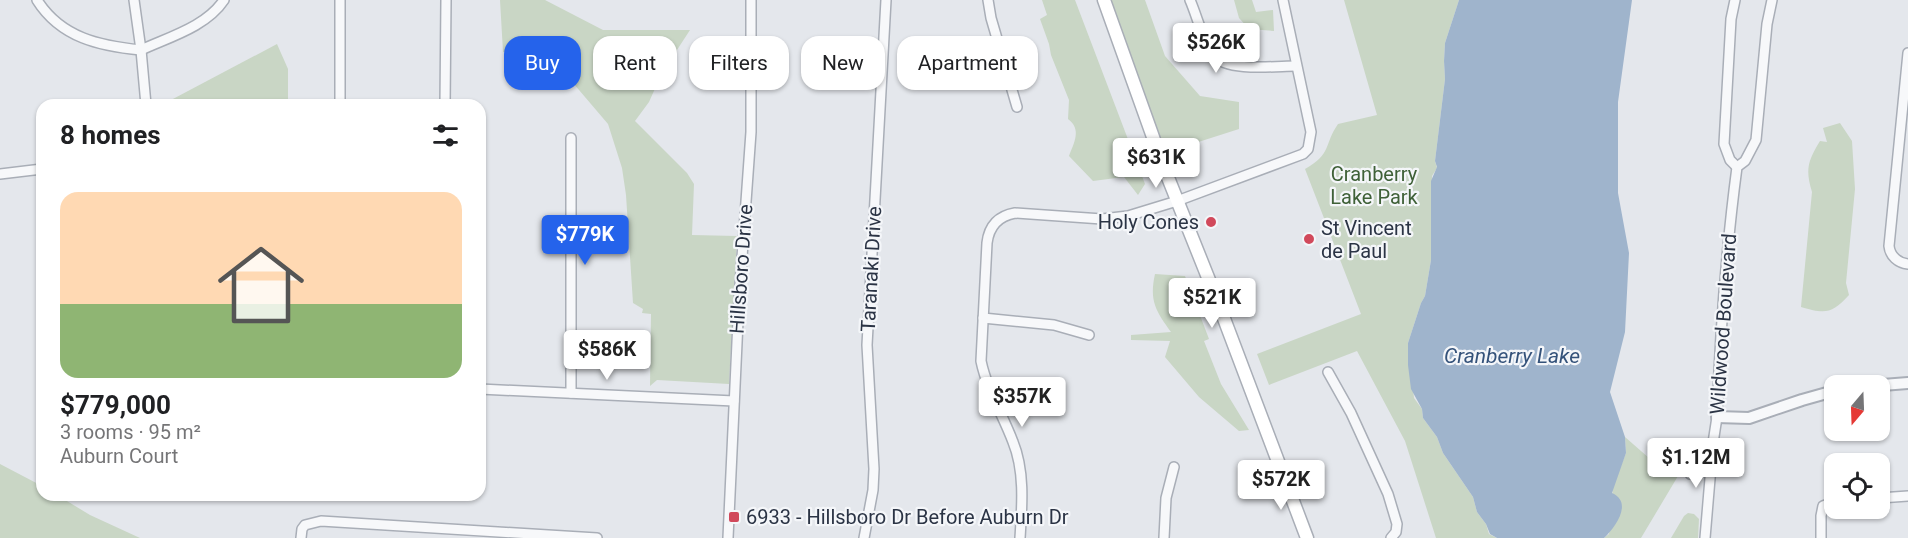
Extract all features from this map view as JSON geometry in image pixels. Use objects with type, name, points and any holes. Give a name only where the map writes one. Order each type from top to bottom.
[{"type":"main road","points":[[1104,0],[1177,201],[1221,309],[1307,538]]},
{"type":"street","points":[[37,0],[56,23],[84,39],[114,47],[141,50],[201,22],[212,14],[224,0]]},
{"type":"street","points":[[134,0],[145,99]]},
{"type":"street","points":[[340,0],[340,99]]},
{"type":"street","points":[[445,99],[446,0]]},
{"type":"street","name":"Hillsboro Drive","points":[[728,538],[751,132],[751,0]]},
{"type":"street","name":"Taranaki Drive","points":[[864,538],[873,490],[874,469],[867,345],[886,0]]},
{"type":"street","points":[[988,0],[991,18],[1017,107]]},
{"type":"street","points":[[1190,0],[1210,51],[1218,60],[1234,66],[1296,66]]},
{"type":"street","points":[[1020,538],[1021,482],[1018,458],[1014,443],[984,376],[981,351],[988,236],[991,227],[1003,216],[1015,213],[1117,218],[1177,201],[1295,159],[1308,149],[1311,132],[1283,0]]},
{"type":"street","points":[[1735,0],[1731,19],[1724,144],[1730,160],[1737,167]]},
{"type":"street","name":"Wildwood Boulevard","points":[[1690,474],[1713,443],[1717,417],[1727,248],[1737,167],[1745,161],[1756,140],[1767,24],[1772,0]]},
{"type":"street","points":[[1908,53],[1889,246],[1897,260],[1908,264]]},
{"type":"street","points":[[571,138],[571,393]]},
{"type":"street","points":[[0,174],[36,170]]},
{"type":"street","points":[[983,318],[1054,325],[1089,335]]},
{"type":"street","points":[[1328,372],[1352,413],[1388,494],[1397,524],[1392,538]]},
{"type":"street","points":[[1890,384],[1908,383]]},
{"type":"street","points":[[486,389],[734,401]]},
{"type":"street","points":[[1717,417],[1734,419],[1755,417],[1824,394]]},
{"type":"street","points":[[1705,538],[1713,443]]},
{"type":"street","points":[[1164,538],[1166,498],[1174,467]]},
{"type":"street","points":[[1890,497],[1908,496]]},
{"type":"street","points":[[1821,538],[1821,516],[1824,506]]},
{"type":"street","points":[[301,538],[305,525],[321,521],[486,535],[597,538]]},
{"type":"green space","points":[[500,0],[545,0],[603,30],[690,30],[677,50],[677,36],[593,36],[593,90],[654,90],[635,121],[687,173],[694,184],[692,235],[737,236],[729,384],[657,380],[650,386],[651,314],[642,313],[643,309],[633,303],[626,195],[622,168],[608,124],[579,90],[581,90],[581,36],[504,36],[503,52]]},
{"type":"green space","points":[[1042,0],[1075,0],[1145,184],[1138,195],[1124,177],[1093,181],[1069,156],[1076,132],[1068,119],[1069,100],[1040,19],[1047,15]]},
{"type":"green space","points":[[1107,0],[1145,0],[1165,56],[1200,96],[1239,102],[1239,129],[1164,153]]},
{"type":"green space","points":[[1234,0],[1252,0],[1256,12],[1273,10],[1274,31],[1249,29],[1239,18]]},
{"type":"green space","name":"Cranberry Lake Park","points":[[1344,0],[1459,0],[1445,43],[1445,79],[1435,161],[1437,168],[1432,176],[1431,260],[1425,296],[1408,343],[1414,398],[1422,409],[1423,418],[1437,437],[1443,453],[1473,497],[1477,512],[1486,524],[1489,534],[1497,538],[1436,538],[1405,441],[1357,351],[1269,385],[1257,354],[1361,314],[1305,169],[1314,164],[1324,153],[1338,124],[1377,115]]},
{"type":"green space","points":[[277,44],[288,69],[288,99],[173,99]]},
{"type":"green space","points":[[1840,123],[1852,141],[1855,189],[1846,283],[1849,295],[1833,309],[1816,311],[1801,307],[1812,192],[1808,171],[1820,141],[1827,142],[1823,128]]},
{"type":"green space","points":[[1155,274],[1185,276],[1209,339],[1204,341],[1221,384],[1249,430],[1239,431],[1199,397],[1165,357],[1170,341],[1131,340],[1131,335],[1171,332],[1161,318],[1153,299]]},
{"type":"green space","points":[[1625,437],[1649,458],[1693,457],[1681,471],[1641,538],[1604,538],[1609,534],[1613,486],[1626,453]]},
{"type":"green space","points":[[0,464],[36,483],[36,501],[67,501],[90,515],[140,538],[0,538]]},
{"type":"green space","points":[[1688,513],[1694,514],[1699,519],[1698,538],[1671,538],[1684,516]]},
{"type":"water","name":"Cranberry Lake","points":[[1459,0],[1632,0],[1618,102],[1618,193],[1629,253],[1625,332],[1610,392],[1625,437],[1626,453],[1612,493],[1618,497],[1622,508],[1613,528],[1604,538],[1497,538],[1490,534],[1477,512],[1473,497],[1443,453],[1437,437],[1423,418],[1422,409],[1411,389],[1408,343],[1425,296],[1431,260],[1431,181],[1437,167],[1435,161],[1445,79],[1445,43]]},
{"type":"place","name":"Holy Cones","points":[[1211,222]]},
{"type":"place","name":"St Vincent de Paul","points":[[1309,239]]},
{"type":"place","name":"6933 - Hillsboro Dr Before Auburn Dr","points":[[734,517]]}]
